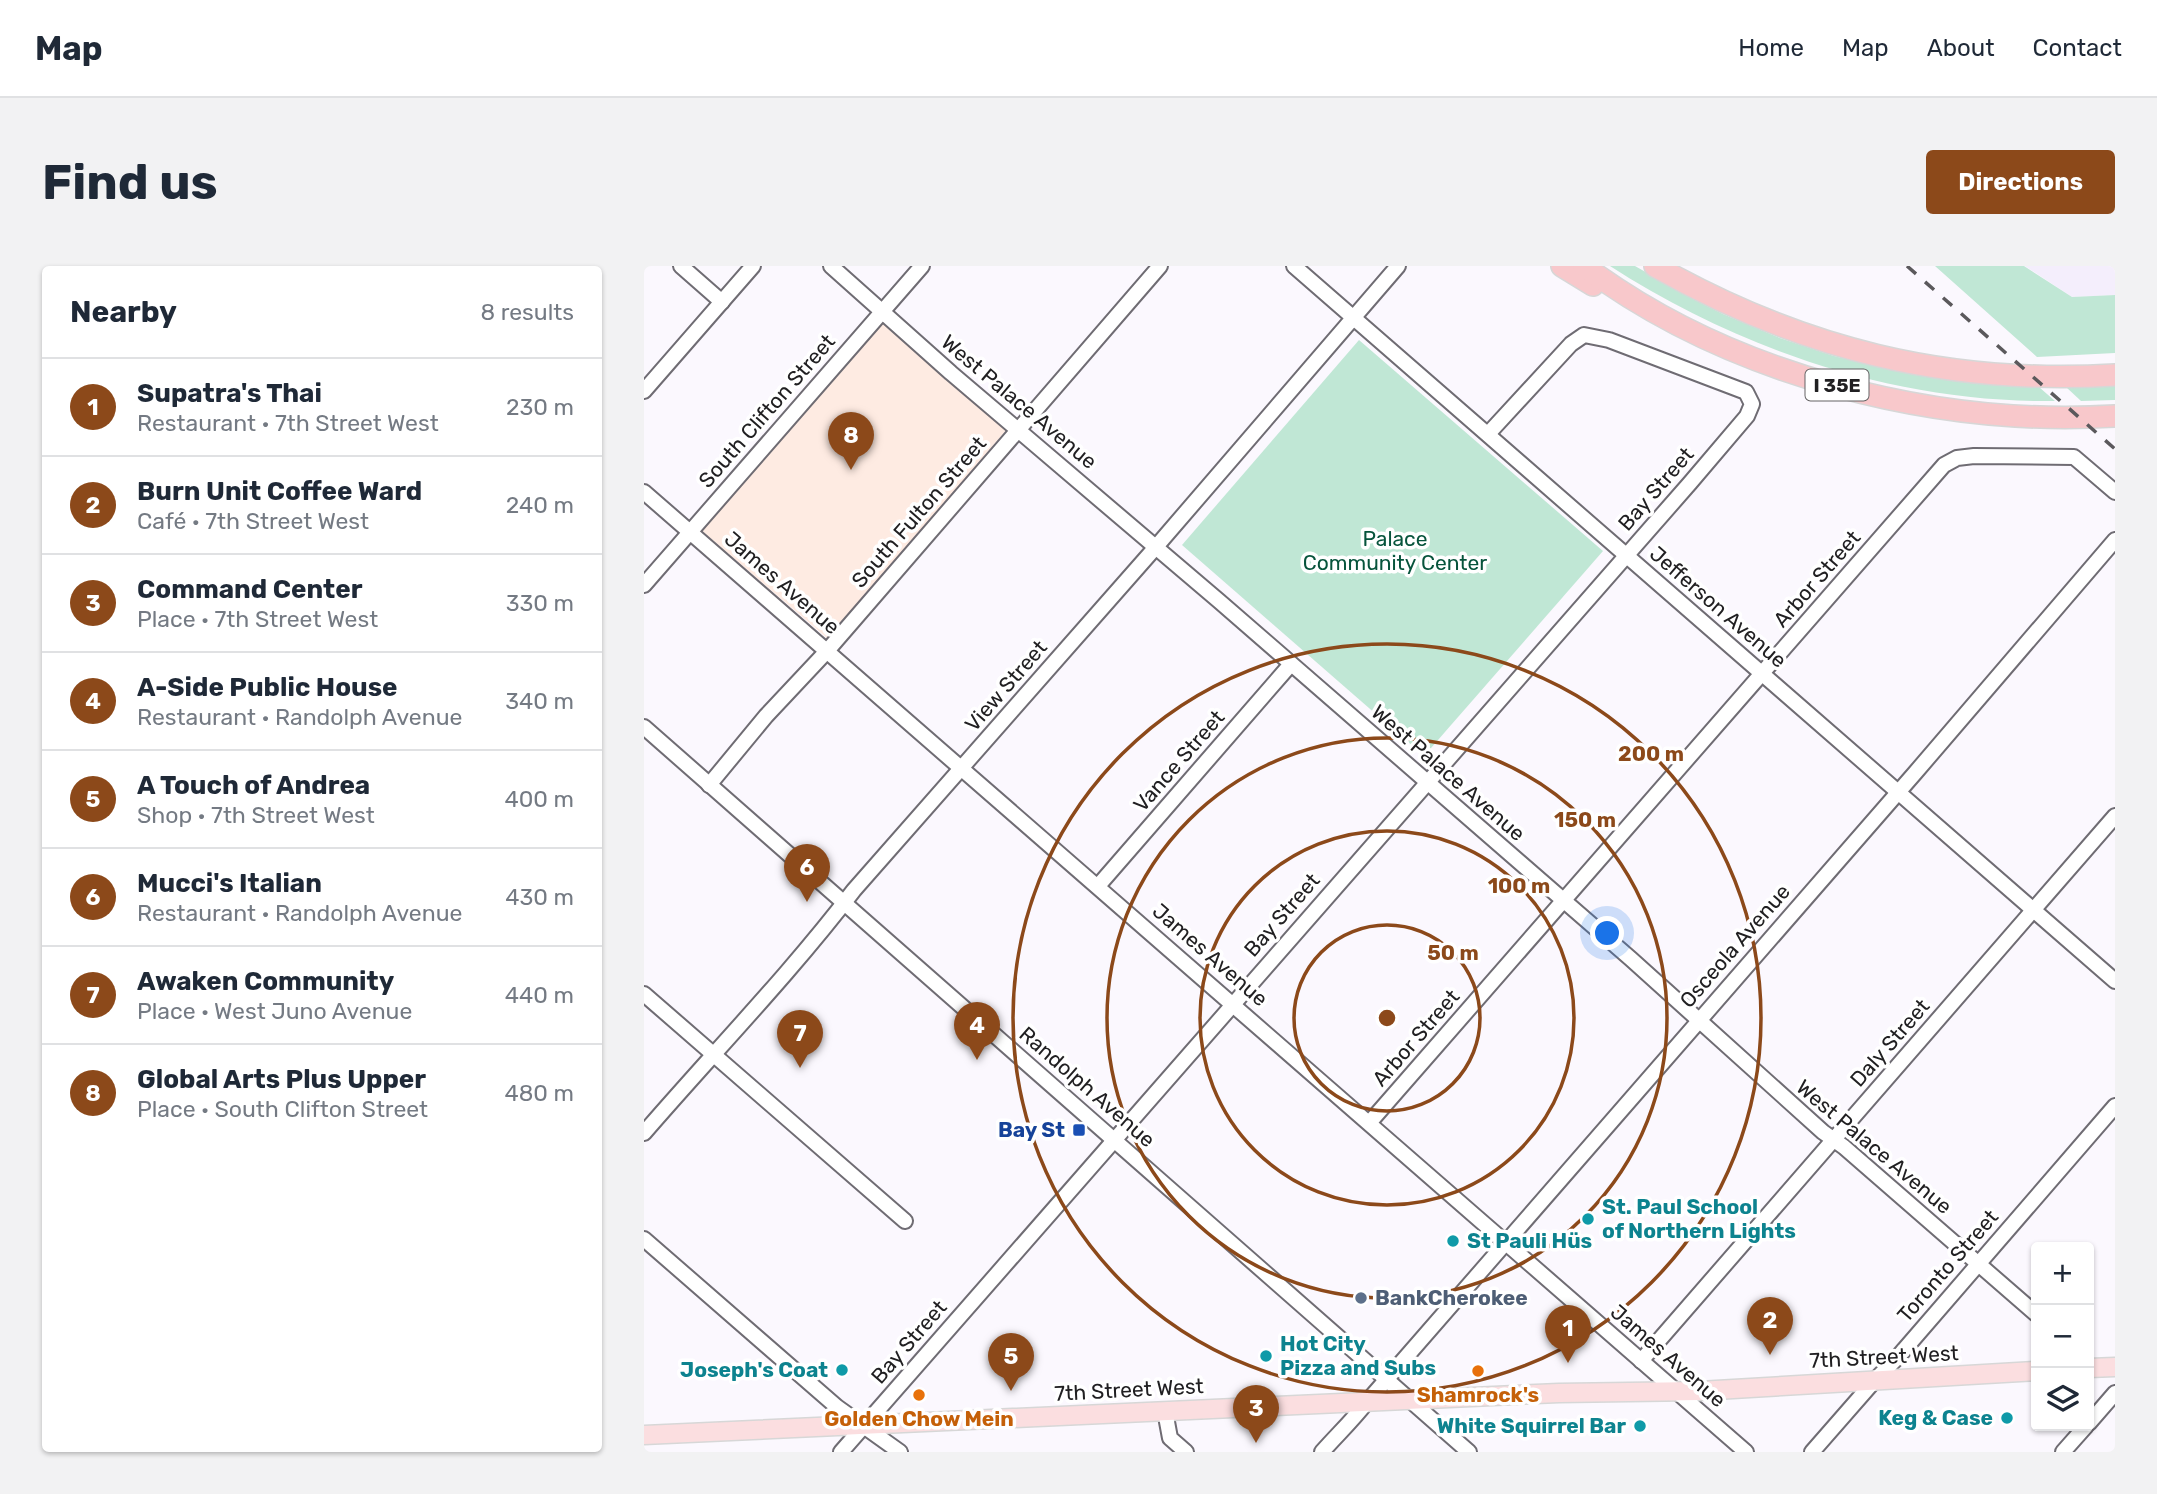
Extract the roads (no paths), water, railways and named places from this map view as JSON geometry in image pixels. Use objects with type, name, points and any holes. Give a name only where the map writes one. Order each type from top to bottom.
[{"type":"highway","points":[[1562,266],[1633,306],[1692,331]]},
{"type":"highway","name":"I 35E","points":[[1584,266],[1627,295],[1692,331],[1753,357],[1839,386],[1917,404],[2010,414],[2115,416]]},
{"type":"highway","name":"I 35E","points":[[1655,266],[1764,320],[1852,351],[1928,367],[1998,375],[2115,375]]},
{"type":"highway","points":[[1681,266],[1764,320]]},
{"type":"main road","points":[[2094,1368],[2115,1367]]},
{"type":"main road","name":"7th Street West","points":[[644,1434],[1554,1394],[1699,1391],[2031,1371]]},
{"type":"street","points":[[681,266],[722,302]]},
{"type":"street","points":[[644,391],[753,266]]},
{"type":"street","name":"West Palace Avenue","points":[[831,266],[951,373],[1291,664],[1823,1132],[1844,1147],[2031,1310]]},
{"type":"street","name":"South Clifton Street","points":[[644,585],[922,266]]},
{"type":"street","name":"South Fulton Street","points":[[709,785],[766,716],[827,651],[1160,266]]},
{"type":"street","name":"Jefferson Avenue","points":[[1294,266],[2115,981]]},
{"type":"street","name":"View Street","points":[[644,1133],[1398,266]]},
{"type":"street","name":"Bay Street","points":[[841,1452],[1747,416],[1752,404],[1746,392],[1609,340],[1584,335],[1572,344],[1488,434]]},
{"type":"street","name":"Arbor Street","points":[[1370,1122],[1944,466],[1957,457],[2074,457],[2115,492]]},
{"type":"street","name":"James Avenue","points":[[644,492],[1746,1452]]},
{"type":"street","name":"Osceola Avenue","points":[[1366,1403],[2115,540]]},
{"type":"street","name":"Vance Street","points":[[1098,886],[1291,664]]},
{"type":"street","name":"Randolph Avenue","points":[[644,727],[1469,1452]]},
{"type":"street","name":"Daly Street","points":[[1641,1361],[2115,816]]},
{"type":"street","points":[[644,994],[905,1221]]},
{"type":"street","name":"Toronto Street","points":[[1812,1452],[2115,1106]]},
{"type":"street","points":[[644,1239],[837,1407],[900,1452]]},
{"type":"street","points":[[2094,1416],[2115,1393]]},
{"type":"street","points":[[1322,1452],[1366,1403]]},
{"type":"street","points":[[1166,1411],[1170,1438],[1186,1452]]},
{"type":"street","points":[[2063,1452],[2081,1431]]},
{"type":"railway","points":[[1907,266],[2115,449]]},
{"type":"place","name":"Global Arts Plus Upper","points":[[851,470]]},
{"type":"place","name":"Mucci's Italian","points":[[807,902]]},
{"type":"place","name":"A-Side Public House","points":[[977,1060]]},
{"type":"place","name":"Awaken Community","points":[[800,1068]]},
{"type":"place","name":"Bay St","points":[[1079,1130]]},
{"type":"place","name":"St. Paul School of Northern Lights","points":[[1588,1219]]},
{"type":"place","name":"St Pauli Hüs","points":[[1453,1241]]},
{"type":"place","name":"BankCherokee","points":[[1361,1298]]},
{"type":"place","name":"Burn Unit Coffee Ward","points":[[1770,1355]]},
{"type":"place","name":"Hot City Pizza and Subs","points":[[1266,1356]]},
{"type":"place","name":"Supatra's Thai","points":[[1568,1363]]},
{"type":"place","name":"Joseph's Coat","points":[[842,1370]]},
{"type":"place","name":"Shamrock's","points":[[1478,1371]]},
{"type":"place","name":"A Touch of Andrea","points":[[1011,1391]]},
{"type":"place","name":"Golden Chow Mein","points":[[919,1395]]},
{"type":"place","name":"Keg & Case","points":[[2007,1418]]},
{"type":"place","name":"White Squirrel Bar","points":[[1640,1426]]},
{"type":"place","name":"Command Center","points":[[1256,1443]]},
{"type":"park label","name":"Palace Community Center","points":[[1395,551]]}]
